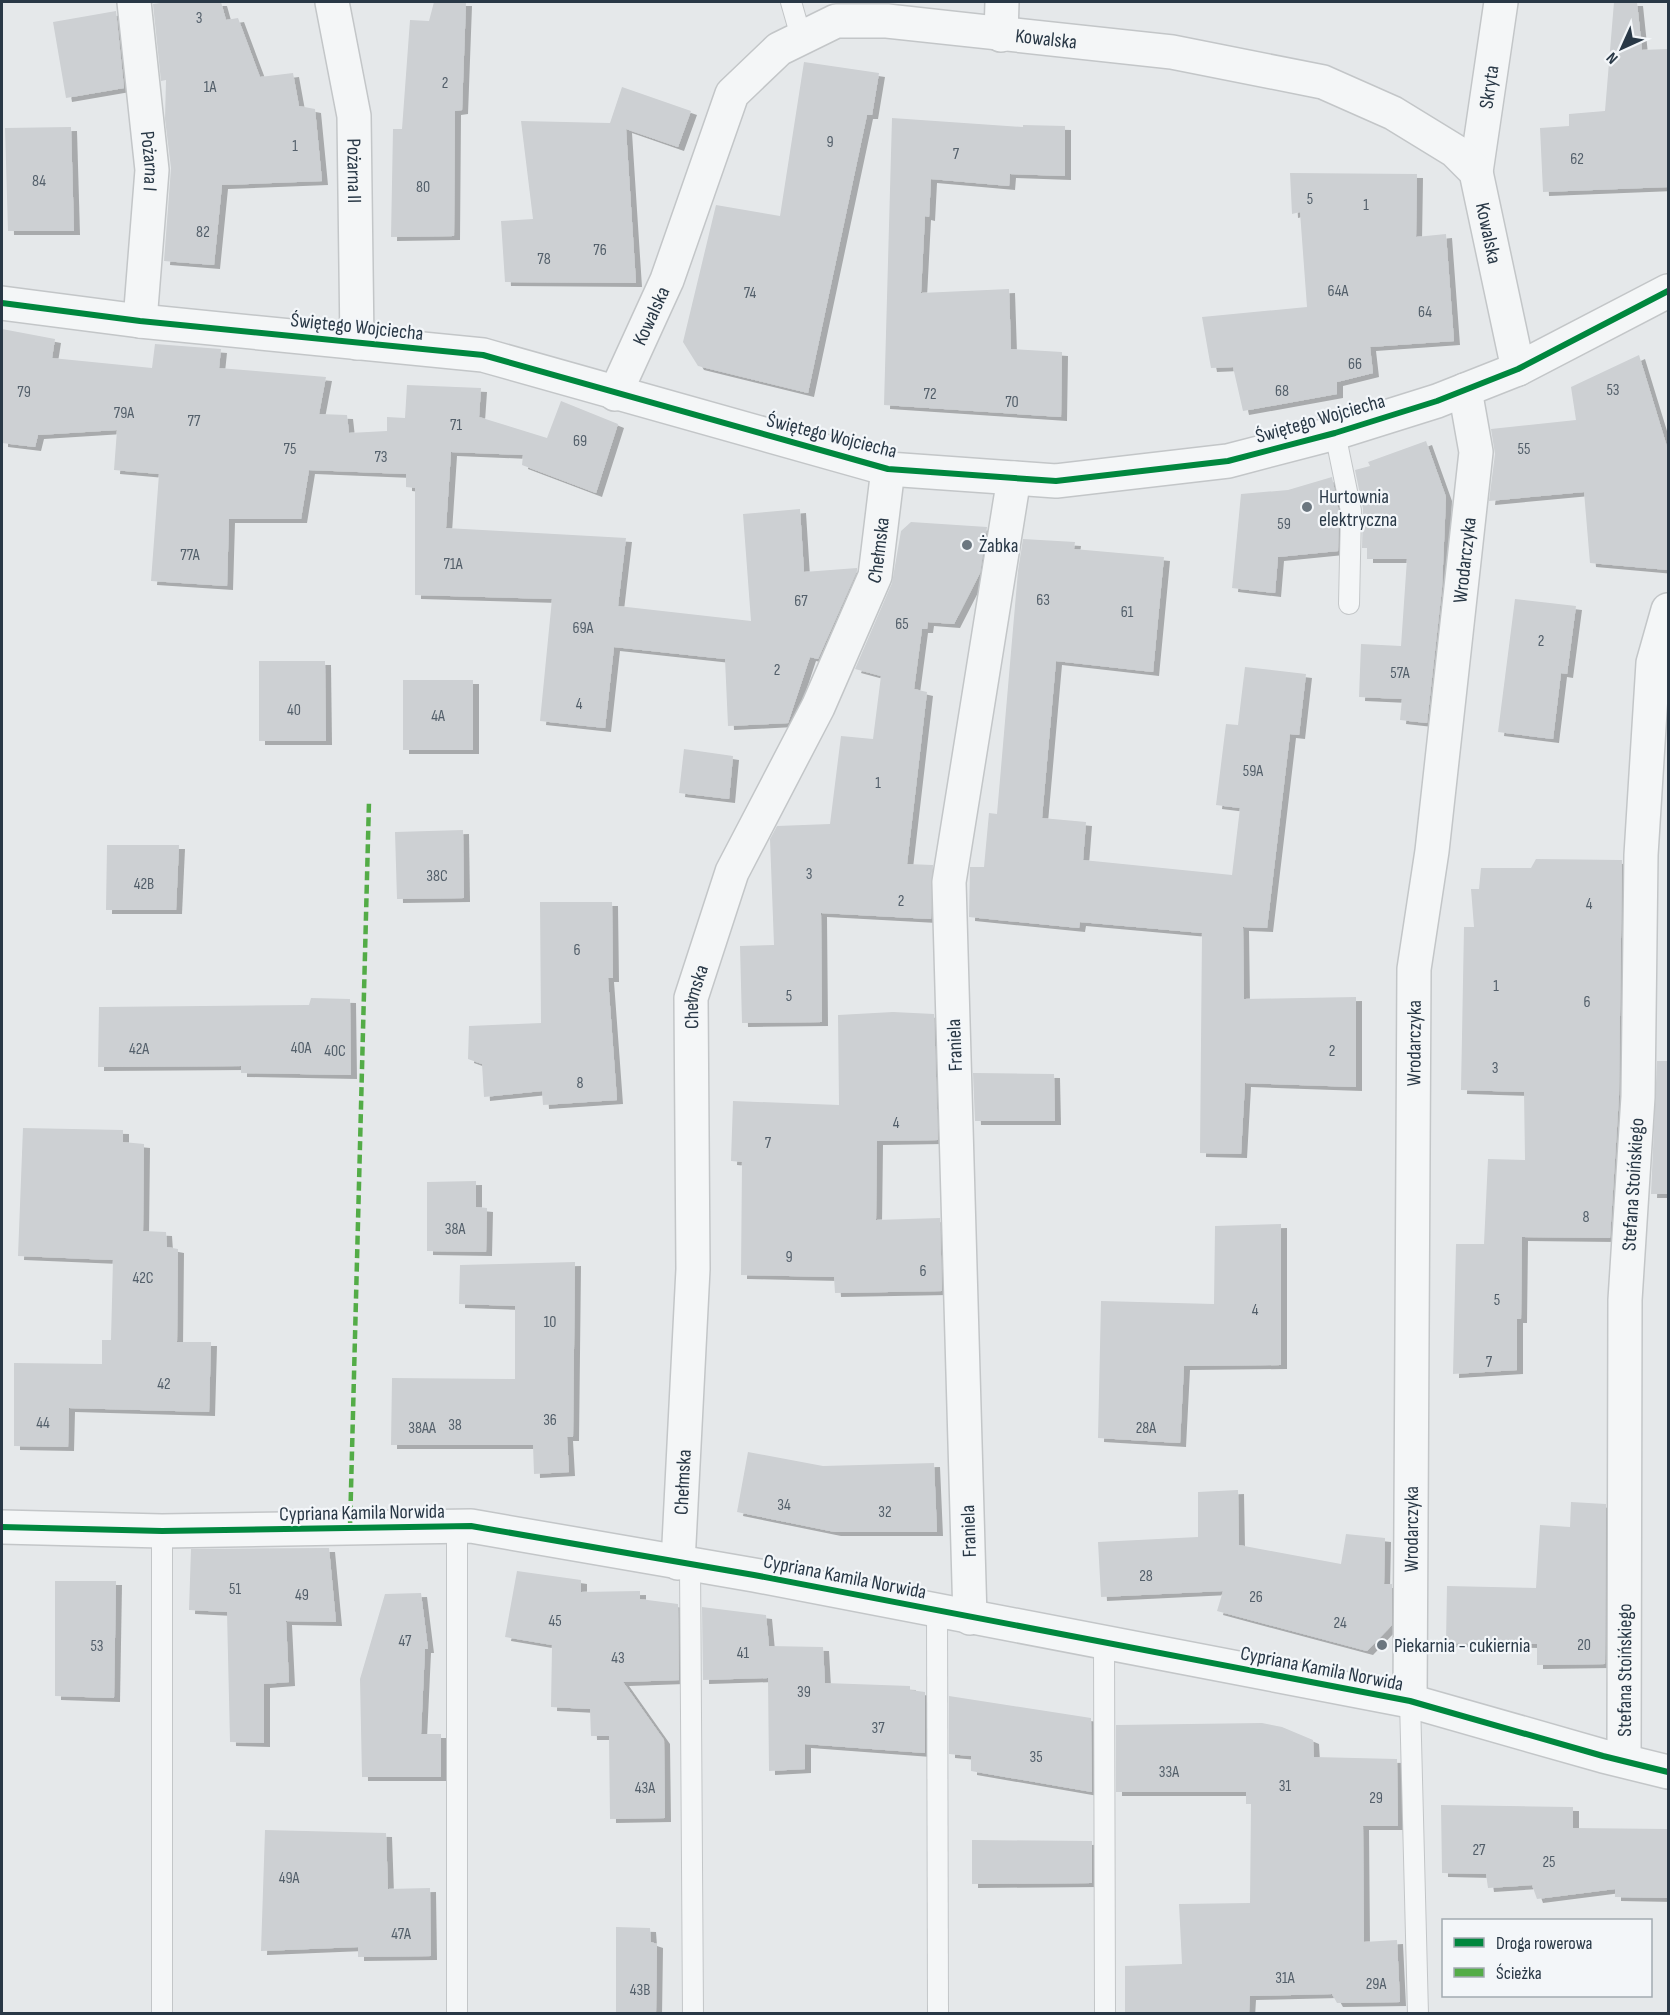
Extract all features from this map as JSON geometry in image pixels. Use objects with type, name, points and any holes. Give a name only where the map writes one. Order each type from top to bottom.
[{"type":"street","name":"Pożarna I","points":[[134,2],[152,170],[140,321]]},
{"type":"street","name":"Pożarna II","points":[[332,2],[354,116],[357,343]]},
{"type":"street","points":[[1001,35],[1002,2]]},
{"type":"street","name":"Skryta","points":[[1476,172],[1501,2]]},
{"type":"street","name":"Kowalska","points":[[615,394],[667,280],[732,94],[778,49],[836,21],[887,21],[1172,52],[1323,82],[1393,113],[1455,151],[1476,172],[1518,369]]},
{"type":"street","name":"Świętego Wojciecha","points":[[2,303],[140,321],[483,355],[888,469],[1056,481],[1228,461],[1335,433],[1465,390],[1518,369],[1668,291]]},
{"type":"street","name":"Wrodarczyka","points":[[1410,1701],[1414,969],[1432,851],[1476,452],[1465,390]]},
{"type":"street","name":"Chełmska","points":[[684,1564],[693,1269],[691,998],[732,872],[818,707],[874,576],[888,469]]},
{"type":"street","name":"Franiela","points":[[969,1618],[950,882],[1014,478]]},
{"type":"street","name":"Stefana Stoińskiego","points":[[1624,1760],[1625,1300],[1638,1097],[1641,855],[1653,663],[1668,610]]},
{"type":"street","name":"Cypriana Kamila Norwida","points":[[2,1527],[162,1531],[471,1526],[937,1611],[1410,1701],[1603,1756],[1668,1772]]},
{"type":"lane","points":[[791,2],[801,38]]},
{"type":"lane","points":[[1335,433],[1342,457],[1351,511],[1349,604]]},
{"type":"lane","points":[[457,1527],[457,2013]]},
{"type":"lane","points":[[162,1531],[162,2013]]},
{"type":"lane","points":[[684,1564],[693,2013]]},
{"type":"lane","points":[[937,1611],[938,2013]]},
{"type":"lane","points":[[1104,1644],[1105,2013]]},
{"type":"lane","points":[[1410,1701],[1418,2013]]},
{"type":"building","points":[[221,2],[226,20],[238,18],[260,77],[293,73],[299,106],[315,109],[322,181],[222,185],[214,265],[164,261],[171,168],[165,119],[166,80],[161,81],[153,4]]},
{"type":"building","points":[[434,2],[466,2],[462,110],[455,111],[454,236],[391,237],[393,129],[402,129],[410,20],[429,21]]},
{"type":"building","points":[[1614,2],[1637,2],[1642,50],[1668,49],[1668,187],[1543,192],[1540,128],[1569,126],[1569,114],[1605,111]]},
{"type":"building","points":[[116,11],[124,88],[66,98],[53,22]]},
{"type":"building","points":[[804,62],[879,73],[872,115],[867,115],[808,393],[698,366],[683,342],[716,205],[780,216]]},
{"type":"building","points":[[622,87],[691,111],[678,147],[626,129],[636,283],[505,282],[501,221],[533,219],[521,121],[610,123]]},
{"type":"building","points":[[892,118],[1023,127],[1023,125],[1065,126],[1065,176],[1010,174],[1009,186],[931,179],[929,217],[925,216],[921,293],[1009,289],[1011,349],[1062,352],[1061,417],[884,405]]},
{"type":"building","points":[[71,127],[74,231],[8,231],[5,128]]},
{"type":"building","points":[[1290,173],[1417,174],[1416,237],[1446,234],[1454,341],[1370,347],[1373,373],[1337,382],[1337,394],[1243,411],[1233,367],[1211,368],[1202,317],[1307,307],[1300,212],[1292,214]]},
{"type":"building","points":[[2,329],[55,339],[52,358],[152,368],[155,344],[221,349],[219,368],[326,377],[319,414],[347,415],[349,433],[387,431],[387,417],[405,418],[407,385],[481,388],[479,417],[547,438],[561,401],[618,424],[596,493],[522,465],[523,455],[451,452],[446,528],[626,538],[618,606],[751,621],[743,514],[800,509],[804,572],[857,568],[857,571],[818,659],[810,657],[788,723],[728,726],[725,659],[614,647],[605,728],[540,721],[552,599],[415,595],[415,488],[406,487],[406,474],[309,470],[301,519],[229,519],[227,586],[151,581],[159,474],[114,470],[117,430],[38,435],[35,447],[2,443]]},
{"type":"building","points":[[1639,355],[1668,450],[1668,570],[1590,563],[1584,492],[1489,501],[1495,454],[1491,429],[1576,420],[1571,387]]},
{"type":"building","points":[[1426,441],[1446,497],[1442,588],[1427,723],[1400,720],[1402,699],[1359,697],[1361,644],[1401,646],[1407,559],[1367,559],[1367,548],[1362,548],[1363,509],[1355,470],[1370,466],[1368,462]]},
{"type":"building","points":[[1332,477],[1339,512],[1338,551],[1278,557],[1275,593],[1232,588],[1241,494],[1288,490]]},
{"type":"building","points":[[911,522],[987,527],[980,573],[954,624],[928,622],[927,629],[922,629],[914,689],[927,692],[907,864],[933,865],[931,919],[821,913],[822,1022],[742,1023],[740,946],[774,945],[770,839],[777,826],[830,824],[841,736],[873,739],[881,676],[855,669],[892,583],[901,531]]},
{"type":"building","points":[[1023,539],[1075,542],[1074,549],[1164,557],[1153,672],[1056,661],[1042,818],[1086,822],[1083,860],[1232,875],[1240,808],[1216,805],[1226,724],[1238,725],[1245,667],[1306,674],[1299,735],[1290,734],[1267,928],[1243,927],[1244,999],[1356,997],[1356,1087],[1245,1083],[1241,1154],[1200,1153],[1202,933],[1080,922],[1079,928],[969,917],[970,867],[984,867],[989,813],[997,814],[1018,571]]},
{"type":"building","points":[[1515,599],[1576,606],[1567,674],[1561,673],[1553,739],[1498,732]]},
{"type":"building","points":[[259,661],[325,661],[326,741],[259,741]]},
{"type":"building","points":[[403,680],[473,680],[473,750],[403,750]]},
{"type":"building","points":[[684,749],[733,756],[729,799],[679,793]]},
{"type":"building","points":[[463,830],[464,898],[397,899],[395,832]]},
{"type":"building","points":[[107,845],[179,845],[176,910],[106,910]]},
{"type":"building","points":[[1536,859],[1622,860],[1619,1096],[1610,1238],[1522,1237],[1521,1319],[1517,1319],[1517,1370],[1453,1374],[1456,1244],[1484,1244],[1488,1159],[1525,1160],[1524,1092],[1461,1090],[1464,927],[1474,927],[1471,889],[1479,889],[1481,868],[1531,868]]},
{"type":"building","points":[[540,902],[612,902],[613,978],[608,978],[617,1100],[543,1105],[542,1091],[484,1097],[482,1064],[468,1059],[469,1026],[541,1023]]},
{"type":"building","points":[[311,998],[350,999],[351,1075],[241,1073],[241,1066],[98,1067],[99,1007],[309,1005]]},
{"type":"building","points":[[893,1012],[934,1014],[938,1140],[877,1141],[876,1220],[940,1218],[942,1291],[835,1293],[834,1277],[741,1275],[742,1162],[731,1161],[733,1101],[839,1105],[838,1015]]},
{"type":"building","points":[[1657,1061],[1668,1061],[1668,1194],[1651,1194]]},
{"type":"building","points":[[973,1073],[1054,1074],[1055,1121],[975,1121]]},
{"type":"building","points":[[23,1128],[123,1130],[123,1142],[144,1144],[143,1231],[166,1232],[167,1247],[178,1249],[177,1342],[211,1342],[209,1412],[69,1408],[68,1447],[14,1446],[14,1363],[102,1364],[102,1340],[111,1340],[113,1260],[18,1256]]},
{"type":"building","points":[[476,1181],[476,1207],[487,1208],[486,1252],[427,1251],[427,1182]]},
{"type":"building","points":[[1281,1224],[1281,1365],[1184,1366],[1180,1443],[1098,1438],[1101,1301],[1214,1304],[1215,1226]]},
{"type":"building","points":[[575,1262],[573,1437],[567,1437],[569,1472],[534,1474],[533,1445],[391,1445],[392,1378],[515,1379],[515,1306],[459,1304],[460,1265]]},
{"type":"building","points":[[748,1452],[823,1466],[934,1463],[937,1532],[835,1532],[737,1512]]},
{"type":"building","points":[[1238,1490],[1239,1545],[1341,1564],[1346,1534],[1385,1538],[1384,1584],[1392,1584],[1392,1625],[1367,1651],[1217,1611],[1223,1591],[1101,1597],[1098,1542],[1198,1537],[1198,1492]]},
{"type":"building","points":[[1571,1502],[1606,1504],[1605,1664],[1537,1665],[1537,1644],[1446,1643],[1447,1586],[1536,1588],[1540,1525],[1570,1527]]},
{"type":"building","points":[[329,1548],[336,1622],[286,1621],[289,1682],[264,1684],[264,1743],[230,1742],[227,1612],[189,1610],[191,1549]]},
{"type":"building","points":[[517,1571],[581,1580],[581,1592],[640,1591],[640,1599],[678,1604],[679,1680],[623,1682],[664,1740],[665,1818],[610,1819],[609,1736],[591,1736],[590,1709],[551,1707],[552,1645],[505,1637]]},
{"type":"building","points":[[55,1581],[116,1581],[114,1698],[55,1696]]},
{"type":"building","points":[[421,1593],[428,1649],[425,1649],[421,1734],[441,1734],[441,1777],[362,1777],[360,1679],[385,1594]]},
{"type":"building","points":[[702,1607],[766,1615],[769,1646],[823,1647],[825,1683],[910,1686],[910,1690],[925,1692],[925,1753],[805,1744],[805,1769],[769,1771],[768,1678],[703,1680]]},
{"type":"building","points":[[949,1696],[1091,1718],[1092,1792],[971,1771],[971,1756],[949,1754]]},
{"type":"building","points":[[1262,1723],[1282,1727],[1313,1740],[1314,1757],[1397,1759],[1398,1826],[1363,1826],[1364,1942],[1397,1940],[1400,2002],[1337,2003],[1332,1994],[1250,1996],[1249,2013],[1125,2013],[1125,1966],[1182,1964],[1179,1904],[1250,1903],[1251,1804],[1246,1804],[1246,1792],[1116,1792],[1116,1725]]},
{"type":"building","points":[[1441,1805],[1573,1807],[1573,1828],[1668,1829],[1668,1898],[1615,1897],[1615,1889],[1537,1899],[1532,1885],[1488,1888],[1486,1874],[1442,1873]]},
{"type":"building","points":[[265,1830],[386,1833],[388,1889],[430,1888],[431,1956],[358,1957],[358,1947],[261,1951]]},
{"type":"building","points":[[972,1840],[1092,1841],[1092,1883],[972,1884]]},
{"type":"building","points":[[616,1927],[650,1928],[651,1942],[657,1944],[656,2013],[616,2013]]},
{"type":"marked path","points":[[350,1528],[369,801]]},
{"type":"cycle path","points":[[2,303],[140,321],[483,355],[888,469],[1056,481],[1228,461],[1335,433],[1437,401],[1518,369],[1668,291]]},
{"type":"cycle path","points":[[2,1527],[162,1531],[471,1526],[754,1575],[1410,1701],[1603,1756],[1668,1772]]},
{"type":"place","name":"Hurtownia elektryczna","points":[[1307,507]]},
{"type":"place","name":"Żabka","points":[[967,545]]},
{"type":"place","name":"Piekarnia - cukiernia","points":[[1382,1645]]}]
